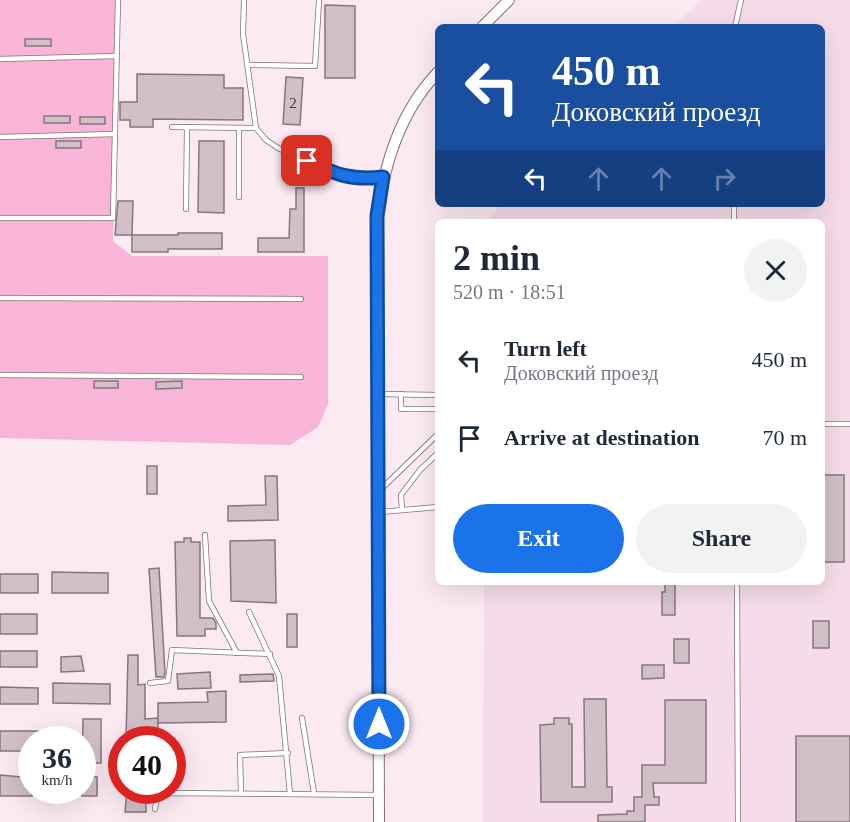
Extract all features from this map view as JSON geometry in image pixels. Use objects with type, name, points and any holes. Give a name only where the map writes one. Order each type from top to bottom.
[{"type":"street","points":[[485,24],[509,0]]},
{"type":"street","points":[[379,822],[380,512],[377,216],[383,177],[391,148],[405,117],[435,76]]},
{"type":"street","points":[[307,161],[340,176],[361,180],[383,177]]},
{"type":"lane","points":[[0,218],[113,218],[118,0]]},
{"type":"lane","points":[[244,0],[243,34],[256,128],[266,140],[278,148],[307,161]]},
{"type":"lane","points":[[249,65],[315,66],[319,0]]},
{"type":"lane","points":[[736,24],[741,0]]},
{"type":"lane","points":[[0,59],[116,56]]},
{"type":"lane","points":[[172,127],[256,128]]},
{"type":"lane","points":[[186,209],[187,128]]},
{"type":"lane","points":[[239,128],[239,197]]},
{"type":"lane","points":[[0,137],[115,134]]},
{"type":"lane","points":[[0,298],[301,299]]},
{"type":"lane","points":[[0,375],[301,377]]},
{"type":"lane","points":[[379,394],[435,394]]},
{"type":"lane","points":[[401,394],[401,409],[435,409]]},
{"type":"lane","points":[[825,424],[850,424]]},
{"type":"lane","points":[[379,491],[435,437]]},
{"type":"lane","points":[[402,510],[401,495],[420,470],[435,456]]},
{"type":"lane","points":[[380,512],[435,507]]},
{"type":"lane","points":[[205,535],[209,601],[237,653]]},
{"type":"lane","points":[[737,585],[738,822]]},
{"type":"lane","points":[[249,612],[279,676],[291,794]]},
{"type":"lane","points":[[150,683],[168,681],[172,650],[270,654]]},
{"type":"lane","points":[[302,718],[314,793]]},
{"type":"lane","points":[[241,793],[240,755],[288,753]]},
{"type":"lane","points":[[155,809],[157,798],[166,792],[379,795]]},
{"type":"shaded area","points":[[0,0],[119,0],[113,241],[132,256],[328,256],[328,404],[318,427],[290,445],[0,438]]},
{"type":"shaded area","points":[[701,0],[850,0],[850,822],[483,822],[484,585],[825,585],[825,219],[488,219],[499,207],[825,207],[825,24],[677,24]]},
{"type":"building","points":[[325,5],[355,6],[355,78],[325,78]]},
{"type":"building","points":[[25,39],[51,39],[51,46],[25,46]]},
{"type":"building","points":[[137,74],[224,75],[224,88],[243,88],[243,120],[153,119],[153,127],[130,127],[130,120],[120,120],[120,102],[137,102]]},
{"type":"building","points":[[286,77],[303,78],[300,125],[283,124]]},
{"type":"building","points":[[44,116],[70,116],[70,123],[44,123]]},
{"type":"building","points":[[80,117],[105,117],[105,124],[80,124]]},
{"type":"building","points":[[56,141],[81,141],[81,148],[56,148]]},
{"type":"building","points":[[199,141],[224,141],[224,213],[198,212]]},
{"type":"building","points":[[296,188],[304,188],[304,252],[258,252],[258,238],[289,238],[290,209],[296,209]]},
{"type":"building","points":[[118,201],[133,201],[132,235],[115,235]]},
{"type":"building","points":[[178,233],[222,233],[222,249],[132,252],[132,235],[178,235]]},
{"type":"building","points":[[94,381],[118,381],[118,388],[94,388]]},
{"type":"building","points":[[182,381],[182,388],[156,389],[156,382]]},
{"type":"building","points":[[147,466],[157,466],[157,494],[147,494]]},
{"type":"building","points":[[825,475],[844,475],[844,562],[825,562]]},
{"type":"building","points":[[265,476],[277,476],[278,520],[228,521],[228,506],[266,505]]},
{"type":"building","points":[[184,538],[191,538],[191,542],[200,542],[200,618],[213,618],[216,623],[216,629],[205,629],[205,636],[177,636],[175,542],[184,542]]},
{"type":"building","points":[[275,540],[276,603],[231,601],[230,541]]},
{"type":"building","points":[[159,568],[164,677],[156,677],[149,569]]},
{"type":"building","points":[[52,572],[108,573],[108,593],[52,593]]},
{"type":"building","points":[[0,574],[38,574],[38,593],[0,593]]},
{"type":"building","points":[[665,585],[675,585],[675,615],[662,615],[662,592],[665,592]]},
{"type":"building","points":[[0,614],[37,614],[37,634],[0,634]]},
{"type":"building","points":[[287,614],[297,614],[297,647],[287,647]]},
{"type":"building","points":[[813,621],[829,621],[829,648],[813,648]]},
{"type":"building","points":[[674,639],[689,639],[689,663],[674,663]]},
{"type":"building","points":[[0,651],[37,651],[37,667],[0,667]]},
{"type":"building","points":[[128,655],[138,655],[138,685],[145,684],[145,719],[158,718],[158,726],[126,726]]},
{"type":"building","points":[[81,656],[84,671],[61,672],[61,657]]},
{"type":"building","points":[[642,665],[664,665],[664,678],[642,679]]},
{"type":"building","points":[[210,672],[211,688],[178,689],[177,674]]},
{"type":"building","points":[[273,674],[274,681],[240,682],[240,675]]},
{"type":"building","points":[[53,683],[110,684],[110,704],[53,703]]},
{"type":"building","points":[[0,687],[38,688],[38,704],[0,704]]},
{"type":"building","points":[[226,691],[226,722],[158,723],[158,703],[208,702],[207,692]]},
{"type":"building","points":[[584,699],[606,699],[607,787],[612,787],[612,802],[541,802],[540,725],[554,724],[554,718],[569,718],[569,724],[572,724],[572,787],[585,787]]},
{"type":"building","points":[[665,700],[706,700],[706,783],[653,783],[654,797],[659,797],[659,805],[645,805],[645,822],[598,822],[598,815],[627,814],[627,811],[634,811],[634,797],[642,797],[642,765],[665,765]]},
{"type":"building","points":[[83,719],[101,719],[101,763],[96,763],[96,726],[83,726]]},
{"type":"building","points":[[0,731],[18,731],[18,751],[0,751]]},
{"type":"building","points":[[796,736],[850,736],[850,822],[796,822]]},
{"type":"building","points":[[0,775],[18,777],[18,796],[0,796]]},
{"type":"building","points":[[126,804],[146,804],[146,812],[125,812]]},
{"type":"route","points":[[307,161],[340,176],[361,180],[383,177],[377,216],[380,512],[379,724]]}]
